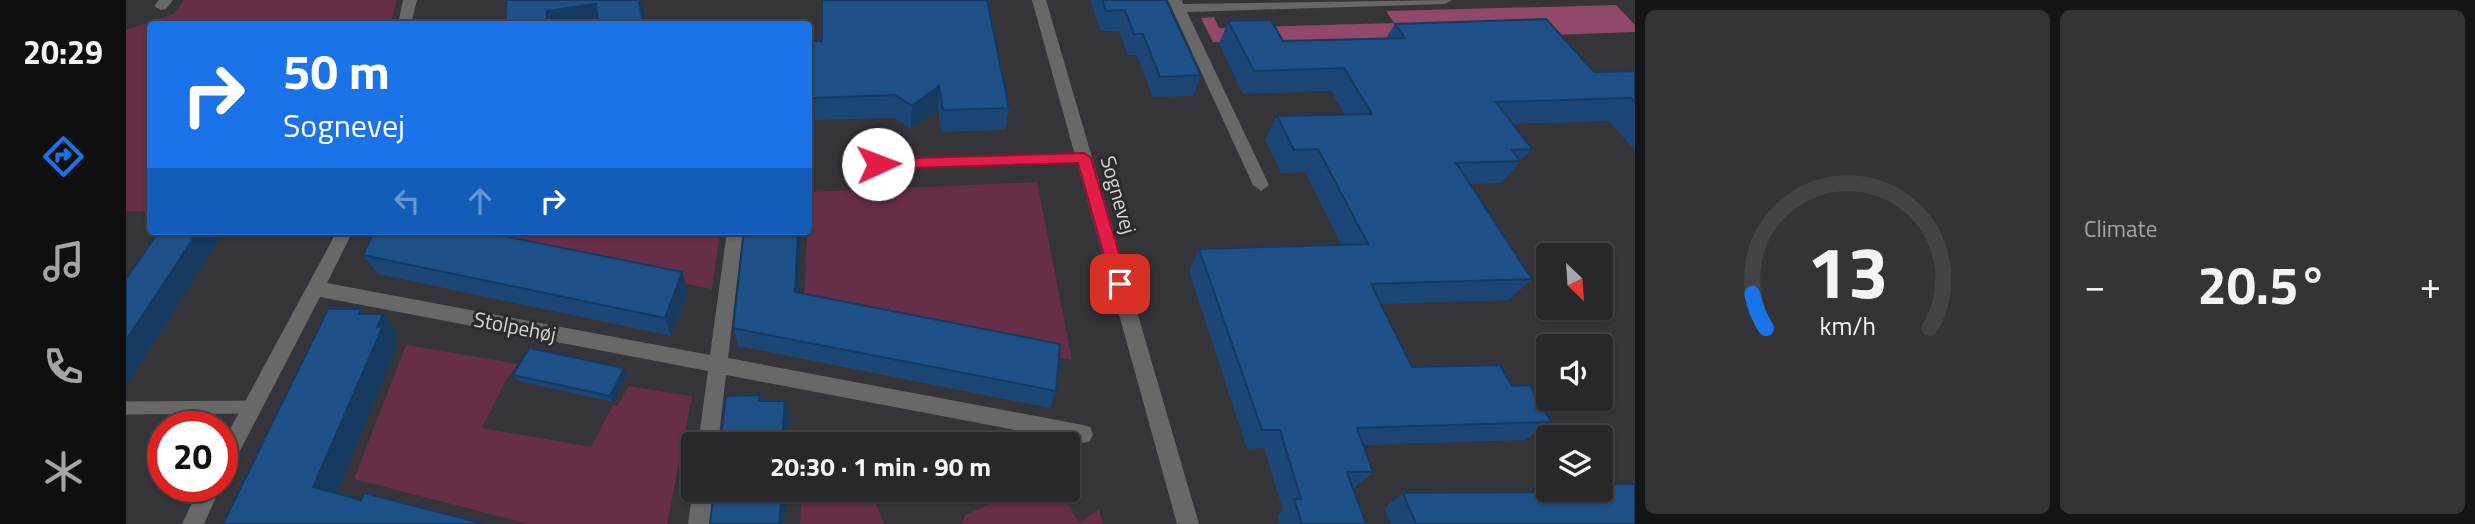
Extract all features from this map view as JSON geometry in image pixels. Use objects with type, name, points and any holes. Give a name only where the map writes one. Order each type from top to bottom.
[{"type":"street","points":[[406,21],[410,0]]},
{"type":"street","name":"Sognevej","points":[[1039,0],[1188,524]]},
{"type":"street","points":[[1261,186],[1177,4],[1445,0]]},
{"type":"street","points":[[238,435],[343,235]]},
{"type":"street","points":[[709,432],[734,235]]},
{"type":"street","name":"Stolpehøj","points":[[313,288],[1083,434]]},
{"type":"street","points":[[192,524],[203,502]]},
{"type":"street","points":[[699,524],[702,502]]},
{"type":"lane","points":[[877,145],[878,164],[1084,158]]},
{"type":"lane","points":[[126,408],[253,407]]},
{"type":"shaded area","points":[[184,0],[397,0],[391,21],[153,21],[174,14]]},
{"type":"shaded area","points":[[1616,5],[1635,25],[1635,32],[1438,39],[1213,42],[1201,18],[1214,17],[1219,28],[1394,23],[1386,11]]},
{"type":"shaded area","points":[[147,23],[147,211],[126,211],[126,30]]},
{"type":"shaded area","points":[[1037,182],[1072,360],[804,308],[807,235],[812,235],[812,192]]},
{"type":"shaded area","points":[[453,235],[720,235],[712,289],[452,238]]},
{"type":"shaded area","points":[[406,345],[518,364],[507,378],[482,428],[591,447],[613,405],[617,406],[629,386],[692,396],[685,432],[681,432],[681,452],[667,524],[529,524],[354,479]]},
{"type":"shaded area","points":[[801,502],[876,502],[884,524],[800,524]]},
{"type":"shaded area","points":[[996,502],[1067,502],[1079,523],[1099,509],[1103,524],[962,524],[965,515]]},
{"type":"building","points":[[506,0],[639,0],[642,21],[598,21],[596,4],[547,11],[547,21],[506,21]]},
{"type":"building","points":[[822,0],[987,0],[1009,108],[943,110],[939,86],[912,106],[895,95],[814,98],[812,113],[812,41],[822,41]]},
{"type":"building","points":[[1102,0],[1166,0],[1201,75],[1160,77],[1143,34],[1134,34],[1125,10],[1106,11]]},
{"type":"building","points":[[1546,19],[1594,72],[1635,71],[1635,103],[1631,98],[1496,102],[1532,149],[1512,150],[1520,161],[1456,163],[1532,279],[1371,284],[1412,367],[1500,365],[1512,386],[1530,385],[1536,396],[1536,411],[1545,411],[1551,422],[1357,428],[1373,472],[1347,472],[1366,524],[1302,524],[1294,499],[1301,499],[1280,430],[1262,430],[1199,249],[1368,244],[1318,149],[1294,150],[1277,116],[1372,114],[1344,68],[1254,71],[1228,21],[1271,20],[1283,41],[1405,38],[1395,24]]},
{"type":"building","points":[[156,235],[195,235],[126,340],[126,279]]},
{"type":"building","points":[[372,235],[498,235],[682,272],[665,318],[363,255]]},
{"type":"building","points":[[744,235],[798,235],[795,292],[1060,344],[1056,391],[733,328]]},
{"type":"building","points":[[328,309],[361,309],[359,314],[383,314],[377,327],[383,326],[313,487],[361,500],[364,493],[485,524],[223,524],[234,502],[238,502],[238,493]]},
{"type":"building","points":[[529,348],[624,368],[610,396],[513,375]]},
{"type":"building","points":[[760,395],[759,401],[785,401],[782,432],[722,432],[726,396]]},
{"type":"building","points":[[1613,484],[1635,484],[1635,524],[1416,524],[1403,493],[1536,492],[1536,502],[1613,502]]},
{"type":"building","points":[[713,502],[781,502],[779,524],[710,524]]},
{"type":"route","points":[[878,164],[1084,158],[1120,284]]}]
